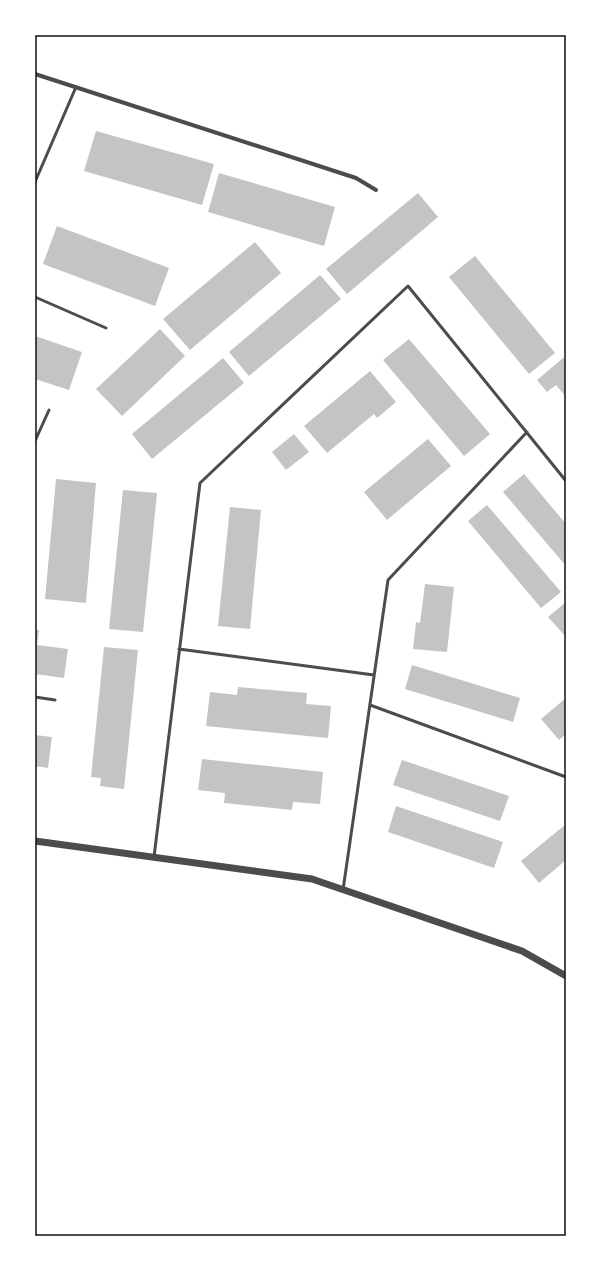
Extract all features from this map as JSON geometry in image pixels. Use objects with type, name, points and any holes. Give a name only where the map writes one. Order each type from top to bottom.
[{"type":"street","points":[[35,74],[356,178],[376,190]]},
{"type":"street","points":[[35,841],[312,879],[522,950],[566,976]]},
{"type":"lane","points":[[35,182],[76,87]]},
{"type":"lane","points":[[35,171],[39,172]]},
{"type":"lane","points":[[154,857],[200,483],[408,286],[566,481]]},
{"type":"lane","points":[[35,297],[106,328]]},
{"type":"lane","points":[[35,441],[49,410]]},
{"type":"lane","points":[[343,890],[388,580],[527,432]]},
{"type":"lane","points":[[180,649],[374,675]]},
{"type":"lane","points":[[35,697],[55,700]]},
{"type":"lane","points":[[370,705],[566,777]]},
{"type":"building","points":[[96,131],[214,164],[202,205],[84,171]]},
{"type":"building","points":[[219,173],[335,207],[324,246],[208,212]]},
{"type":"building","points":[[418,193],[438,217],[347,294],[326,269]]},
{"type":"building","points":[[57,226],[169,268],[155,306],[43,264]]},
{"type":"building","points":[[255,242],[281,273],[190,350],[163,319]]},
{"type":"building","points":[[475,256],[555,353],[529,374],[449,277]]},
{"type":"building","points":[[320,275],[341,299],[249,376],[229,352]]},
{"type":"building","points":[[160,329],[185,356],[122,416],[96,389]]},
{"type":"building","points":[[35,336],[82,352],[69,390],[35,379]]},
{"type":"building","points":[[409,339],[490,434],[464,456],[383,360]]},
{"type":"building","points":[[223,358],[244,383],[152,459],[132,434]]},
{"type":"building","points":[[563,358],[566,361],[566,397],[556,385],[547,392],[537,380]]},
{"type":"building","points":[[370,371],[396,402],[377,418],[374,414],[327,453],[304,426]]},
{"type":"building","points":[[294,434],[309,452],[286,470],[272,452]]},
{"type":"building","points":[[428,439],[451,466],[387,520],[364,492]]},
{"type":"building","points":[[524,474],[566,524],[566,566],[503,492]]},
{"type":"building","points":[[56,479],[96,483],[86,603],[45,599]]},
{"type":"building","points":[[123,490],[157,493],[143,632],[109,629]]},
{"type":"building","points":[[487,505],[561,592],[541,608],[468,521]]},
{"type":"building","points":[[230,507],[261,510],[250,629],[218,626]]},
{"type":"building","points":[[425,584],[454,587],[447,652],[413,649],[416,622],[420,623]]},
{"type":"building","points":[[566,602],[566,637],[548,617]]},
{"type":"building","points":[[35,630],[39,630],[37,645],[68,649],[64,678],[35,674]]},
{"type":"building","points":[[104,647],[138,650],[124,789],[100,786],[101,778],[91,777]]},
{"type":"building","points":[[412,665],[520,698],[513,722],[405,689]]},
{"type":"building","points":[[238,687],[307,693],[306,704],[331,706],[328,738],[206,726],[210,692],[237,695]]},
{"type":"building","points":[[566,698],[566,734],[559,740],[541,719]]},
{"type":"building","points":[[35,735],[52,737],[48,768],[35,766]]},
{"type":"building","points":[[202,759],[323,772],[320,804],[293,802],[292,810],[224,803],[225,793],[198,790]]},
{"type":"building","points":[[402,760],[509,796],[500,821],[393,785]]},
{"type":"building","points":[[396,806],[503,842],[494,868],[388,832]]},
{"type":"building","points":[[566,824],[566,860],[539,883],[521,861]]}]
